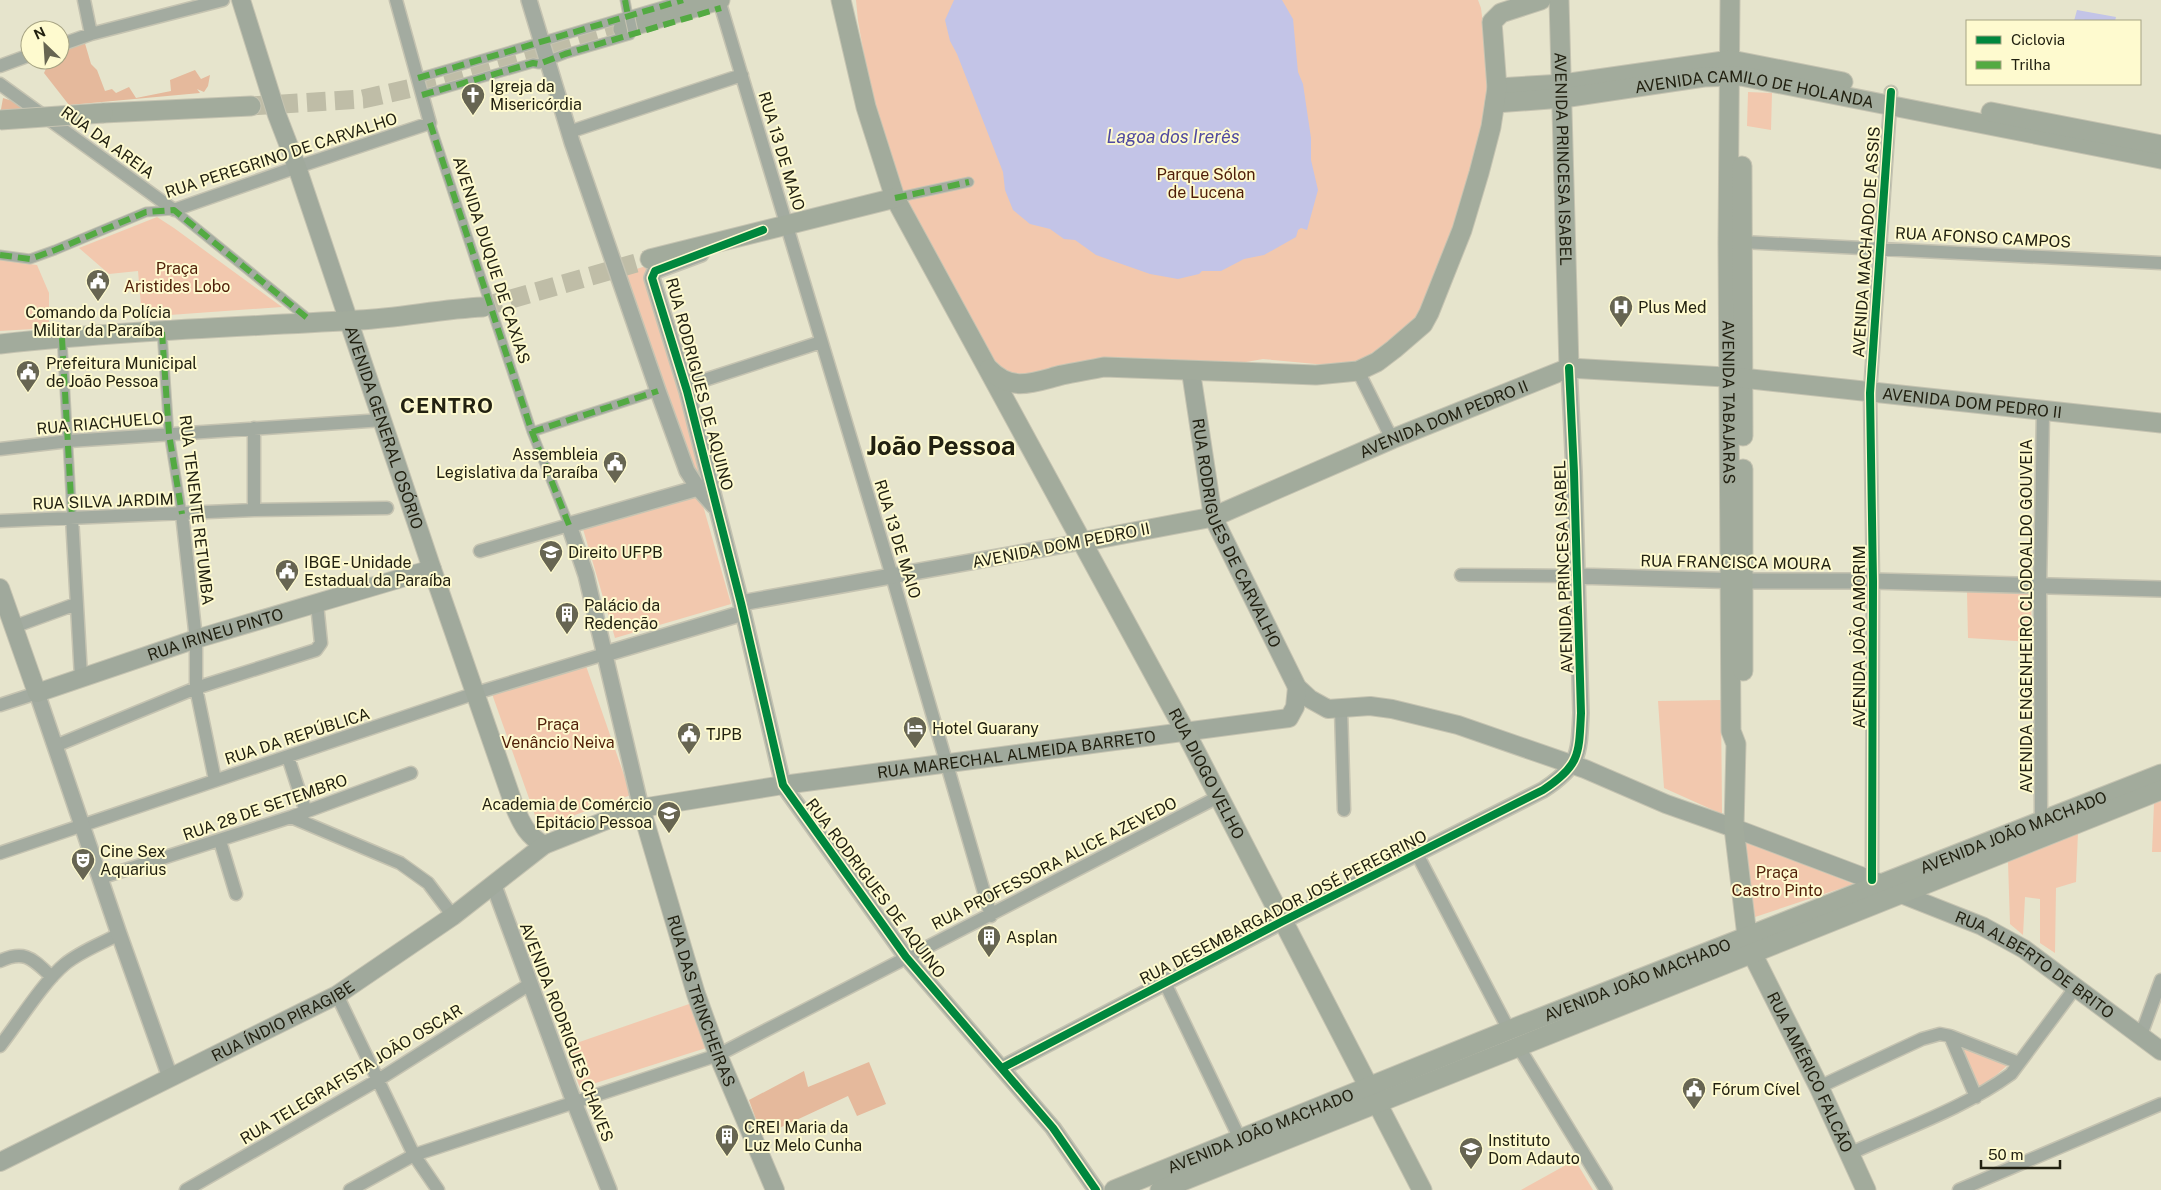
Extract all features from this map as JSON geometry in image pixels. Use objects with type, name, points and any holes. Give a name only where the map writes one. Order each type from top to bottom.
[{"type":"main road","name":"AVENIDA GENERAL OSÓRIO","points":[[242,0],[277,115],[297,166],[432,569],[521,822],[529,834],[544,845]]},
{"type":"main road","points":[[652,265],[763,230],[895,198],[866,107],[841,0]]},
{"type":"main road","points":[[983,362],[998,378],[1013,384],[1035,383],[1082,371],[1104,368],[1316,376],[1358,371],[1377,362],[1423,324],[1462,230],[1479,173],[1496,96],[1491,26],[1494,18],[1501,13],[1541,0]]},
{"type":"main road","name":"AVENIDA PRINCESA ISABEL","points":[[1559,0],[1563,91],[1569,368]]},
{"type":"main road","points":[[1730,0],[1736,68]]},
{"type":"main road","points":[[1736,68],[1742,0]]},
{"type":"main road","points":[[628,24],[720,2]]},
{"type":"main road","name":"AVENIDA CAMILO DE HOLANDA","points":[[1496,96],[1563,91],[1736,68],[1890,98],[2161,145]]},
{"type":"main road","name":"AVENIDA TABAJARAS","points":[[1736,68],[1742,242],[1736,378]]},
{"type":"main road","name":"AVENIDA TABAJARAS","points":[[1736,68],[1737,581],[1731,731],[1736,744],[1734,828],[1750,945]]},
{"type":"main road","name":"AVENIDA CAMILO DE HOLANDA","points":[[1890,98],[2161,159]]},
{"type":"main road","points":[[0,120],[251,106]]},
{"type":"main road","name":"RUA DIOGO VELHO","points":[[895,198],[1186,733],[1422,1190]]},
{"type":"main road","points":[[0,344],[62,338],[348,321],[483,307]]},
{"type":"main road","name":"AVENIDA DOM PEDRO II","points":[[1081,542],[1213,517],[1392,439],[1569,368],[1736,378],[2161,423]]},
{"type":"main road","name":"RUA RODRIGUES DE CARVALHO","points":[[1192,372],[1213,517],[1297,687]]},
{"type":"main road","name":"RUA IRINEU PINTO","points":[[37,693],[196,639],[432,569]]},
{"type":"main road","points":[[0,588],[37,693]]},
{"type":"main road","points":[[1297,687],[1310,699],[1328,709],[1370,706],[1392,709],[1458,725],[1573,765],[1666,804],[1877,882]]},
{"type":"main road","name":"RUA MARECHAL ALMEIDA BARRETO","points":[[544,845],[641,808],[783,785],[947,765],[1289,718],[1295,706],[1297,687]]},
{"type":"main road","name":"AVENIDA JOÃO MACHADO","points":[[1750,945],[1877,882],[2161,774]]},
{"type":"main road","name":"AVENIDA JOÃO MACHADO","points":[[1160,1190],[1374,1094],[1514,1038],[1750,945],[1901,894],[2161,790]]},
{"type":"main road","name":"RUA DAS TRINCHEIRAS","points":[[641,808],[690,975],[718,1055],[775,1190]]},
{"type":"main road","name":"RUA ÍNDIO PIRAGIBE","points":[[0,1162],[337,995],[453,916],[494,886],[544,845]]},
{"type":"main road","name":"RUA ALBERTO DE BRITO","points":[[1901,894],[1982,926],[2024,949],[2161,1051]]},
{"type":"main road","name":"RUA AMÉRICO FALCÃO","points":[[1750,945],[1819,1087],[1866,1190]]},
{"type":"main road","name":"AVENIDA JOÃO MACHADO","points":[[1114,1190],[1240,1139],[1374,1094]]},
{"type":"street","points":[[84,0],[90,34]]},
{"type":"street","points":[[70,41],[90,34],[223,0]]},
{"type":"street","name":"AVENIDA DUQUE DE CAXIAS","points":[[396,0],[430,123],[532,432],[569,525]]},
{"type":"street","points":[[529,0],[549,58],[569,132],[687,471],[698,488],[715,507]]},
{"type":"street","points":[[624,0],[628,24]]},
{"type":"street","points":[[418,78],[542,42],[628,24],[683,0]]},
{"type":"street","points":[[422,95],[549,58],[720,2]]},
{"type":"street","name":"RUA 13 DE MAIO","points":[[720,2],[892,576],[991,916]]},
{"type":"street","points":[[0,66],[20,59]]},
{"type":"street","points":[[480,60],[485,77]]},
{"type":"street","points":[[569,132],[742,75]]},
{"type":"street","name":"RUA DA AREIA","points":[[0,84],[174,210],[311,322]]},
{"type":"street","name":"AVENIDA MACHADO DE ASSIS","points":[[1870,393],[1890,98]]},
{"type":"street","name":"RUA PEREGRINO DE CARVALHO","points":[[0,255],[30,259],[146,212],[174,210],[297,166],[430,123]]},
{"type":"street","points":[[895,198],[969,182]]},
{"type":"street","name":"RUA AFONSO CAMPOS","points":[[1742,242],[2161,263]]},
{"type":"street","name":"RUA RODRIGUES DE AQUINO","points":[[652,265],[652,278],[686,386],[742,608],[783,785],[906,957],[1053,1128],[1096,1190]]},
{"type":"street","name":"RUA TENENTE RETUMBA","points":[[162,332],[169,434],[182,514],[196,639],[196,688],[215,780]]},
{"type":"street","points":[[62,338],[81,677]]},
{"type":"street","points":[[686,386],[822,342]]},
{"type":"street","name":"AVENIDA PRINCESA ISABEL","points":[[1569,368],[1581,713],[1578,752],[1573,765]]},
{"type":"street","points":[[1358,371],[1392,439]]},
{"type":"street","points":[[532,432],[658,391]]},
{"type":"street","name":"AVENIDA JOÃO AMORIM","points":[[1870,393],[1877,882]]},
{"type":"street","name":"AVENIDA ENGENHEIRO CLODOALDO GOUVEIA","points":[[2041,821],[2040,586],[2043,412]]},
{"type":"street","name":"RUA RIACHUELO","points":[[0,449],[69,441],[383,420]]},
{"type":"street","points":[[254,428],[254,510]]},
{"type":"street","points":[[480,551],[698,488]]},
{"type":"street","name":"RUA SILVA JARDIM","points":[[0,521],[254,510],[387,508]]},
{"type":"street","points":[[569,525],[586,575],[641,808]]},
{"type":"street","name":"AVENIDA DOM PEDRO II","points":[[606,654],[742,608],[892,576],[1081,542]]},
{"type":"street","name":"RUA FRANCISCA MOURA","points":[[1461,575],[1737,581],[1873,581],[2161,589]]},
{"type":"street","points":[[13,627],[76,604]]},
{"type":"street","points":[[56,746],[196,688],[316,650],[321,643],[317,604]]},
{"type":"street","name":"RUA DA REPÚBLICA","points":[[0,853],[476,692],[606,654]]},
{"type":"street","points":[[37,693],[170,1077]]},
{"type":"street","name":"RUA IRINEU PINTO","points":[[0,704],[37,693]]},
{"type":"street","points":[[1341,709],[1344,810]]},
{"type":"street","points":[[288,757],[306,812]]},
{"type":"street","name":"RUA DESEMBARGADOR JOSÉ PEREGRINO","points":[[1002,1068],[1283,922],[1544,790],[1565,774],[1573,765]]},
{"type":"street","name":"RUA 28 DE SETEMBRO","points":[[100,878],[291,818],[411,772]]},
{"type":"street","name":"RUA PROFESSORA ALICE AZEVEDO","points":[[350,1190],[414,1155],[718,1055],[906,957],[991,916],[1218,797]]},
{"type":"street","points":[[291,818],[400,863],[428,883],[453,916]]},
{"type":"street","points":[[220,841],[236,894]]},
{"type":"street","points":[[1417,854],[1514,1038],[1606,1190]]},
{"type":"street","name":"AVENIDA RODRIGUES CHAVES","points":[[494,886],[574,1102],[609,1190]]},
{"type":"street","points":[[0,1046],[52,977],[74,958],[119,934]]},
{"type":"street","points":[[0,961],[18,955],[25,956],[52,977]]},
{"type":"street","points":[[2141,1035],[2161,980]]},
{"type":"street","points":[[1165,983],[1240,1139]]},
{"type":"street","name":"RUA TELEGRAFISTA JOÃO OSCAR","points":[[186,1190],[378,1080],[530,984]]},
{"type":"street","points":[[1849,1154],[1976,1097],[2011,1074],[2075,988]]},
{"type":"street","points":[[337,995],[414,1155],[438,1190]]},
{"type":"street","points":[[1819,1087],[1922,1039],[1940,1034],[1950,1036],[2019,1063]]},
{"type":"street","points":[[1950,1036],[1976,1097]]},
{"type":"street","points":[[1959,1190],[2161,1104]]},
{"type":"green space","name":"Parque Sólon de Lucena","points":[[856,0],[1478,0],[1481,8],[1492,98],[1485,142],[1420,325],[1372,359],[1348,367],[1263,359],[1212,368],[1120,357],[1076,364],[1039,377],[1009,374],[991,363],[974,328],[972,319],[895,181],[875,115]]},
{"type":"green space","points":[[1748,92],[1772,93],[1771,130],[1747,126]]},
{"type":"green space","name":"Praça Aristides Lobo","points":[[157,217],[282,307],[142,317],[138,271],[109,274],[79,248]]},
{"type":"green space","points":[[0,260],[37,265],[49,293],[49,328],[0,331]]},
{"type":"green space","points":[[652,264],[707,471],[687,471],[618,275]]},
{"type":"green space","points":[[700,495],[731,604],[615,638],[583,529]]},
{"type":"green space","points":[[1967,591],[2031,593],[2032,642],[1968,638]]},
{"type":"green space","name":"Praça Venâncio Neiva","points":[[585,663],[631,795],[547,825],[536,818],[492,694]]},
{"type":"green space","points":[[1721,700],[1722,814],[1664,788],[1658,701]]},
{"type":"green space","points":[[2161,800],[2161,852],[2152,852],[2154,803]]},
{"type":"green space","points":[[2078,832],[2076,882],[2056,888],[2055,953],[2040,943],[2040,899],[2025,897],[2023,935],[2010,924],[2008,862]]},
{"type":"green space","name":"Praça Castro Pinto","points":[[1745,841],[1854,884],[1752,918]]},
{"type":"green space","points":[[692,1003],[706,1048],[580,1088],[565,1047]]},
{"type":"green space","points":[[1957,1044],[2009,1064],[1977,1092]]},
{"type":"green space","points":[[1575,1160],[1593,1190],[1521,1190]]},
{"type":"shaded area","points":[[84,40],[91,64],[97,70],[105,91],[112,89],[116,93],[129,87],[136,98],[171,91],[170,80],[195,70],[201,79],[210,75],[208,86],[204,92],[197,89],[200,93],[69,105],[44,73],[45,70],[70,70],[70,46]]},
{"type":"shaded area","points":[[3,98],[25,105],[24,115],[0,115]]},
{"type":"shaded area","points":[[869,1062],[886,1104],[857,1116],[848,1096],[762,1136],[749,1100],[804,1071],[808,1087]]},
{"type":"water","name":"Lagoa dos Irerês","points":[[954,0],[1282,0],[1293,19],[1298,72],[1303,84],[1311,138],[1311,160],[1318,190],[1307,230],[1301,228],[1298,230],[1296,237],[1264,255],[1244,259],[1221,271],[1202,271],[1199,274],[1178,279],[1150,274],[1096,255],[1075,240],[1064,239],[1050,229],[1030,224],[1013,210],[1005,190],[1003,172],[957,54],[950,41],[945,20]]},
{"type":"water","points":[[2077,10],[2116,17],[2115,20],[2074,20]]},
{"type":"tunnel","points":[[251,106],[363,99],[443,81],[623,29]]},
{"type":"tunnel","points":[[483,307],[650,259]]},
{"type":"marked path","points":[[625,0],[628,16]]},
{"type":"marked path","points":[[418,78],[683,0]]},
{"type":"marked path","points":[[422,95],[533,63],[539,64],[565,54],[721,8]]},
{"type":"marked path","points":[[430,123],[532,432],[569,525]]},
{"type":"marked path","points":[[895,198],[969,182]]},
{"type":"marked path","points":[[0,255],[30,259],[146,212],[174,210],[311,321]]},
{"type":"marked path","points":[[162,332],[169,434],[182,514]]},
{"type":"marked path","points":[[62,338],[72,517]]},
{"type":"marked path","points":[[532,432],[658,391]]},
{"type":"cycle path","points":[[1872,880],[1873,581],[1870,393],[1891,92]]},
{"type":"cycle path","points":[[763,230],[655,271],[652,278],[687,391],[741,603],[783,785],[906,957],[1053,1128],[1096,1190]]},
{"type":"cycle path","points":[[1002,1068],[1283,921],[1543,790],[1564,774],[1571,766],[1578,749],[1581,713],[1569,368]]},
{"type":"place","name":"Igreja da Misericórdia","points":[[473,116]]},
{"type":"place","name":"Comando da Polícia Militar da Paraíba","points":[[98,302]]},
{"type":"place","name":"Plus Med","points":[[1621,328]]},
{"type":"place","name":"Prefeitura Municipal de João Pessoa","points":[[28,393]]},
{"type":"place","name":"Assembleia Legislativa da Paraíba","points":[[615,484]]},
{"type":"place","name":"Direito UFPB","points":[[551,573]]},
{"type":"place","name":"IBGE - Unidade Estadual da Paraíba","points":[[287,592]]},
{"type":"place","name":"Palácio da Redenção","points":[[567,635]]},
{"type":"place","name":"Hotel Guarany","points":[[915,749]]},
{"type":"place","name":"TJPB","points":[[689,755]]},
{"type":"place","name":"Academia de Comércio Epitácio Pessoa","points":[[669,834]]},
{"type":"place","name":"Cine Sex Aquarius","points":[[83,881]]},
{"type":"place","name":"Asplan","points":[[989,958]]},
{"type":"place","name":"Fórum Cível","points":[[1694,1110]]},
{"type":"place","name":"CREI Maria da Luz Melo Cunha","points":[[727,1157]]},
{"type":"place","name":"Instituto Dom Adauto","points":[[1471,1170]]},
{"type":"district","name":"CENTRO","points":[[447,406]]},
{"type":"district","name":"João Pessoa","points":[[941,446]]}]
